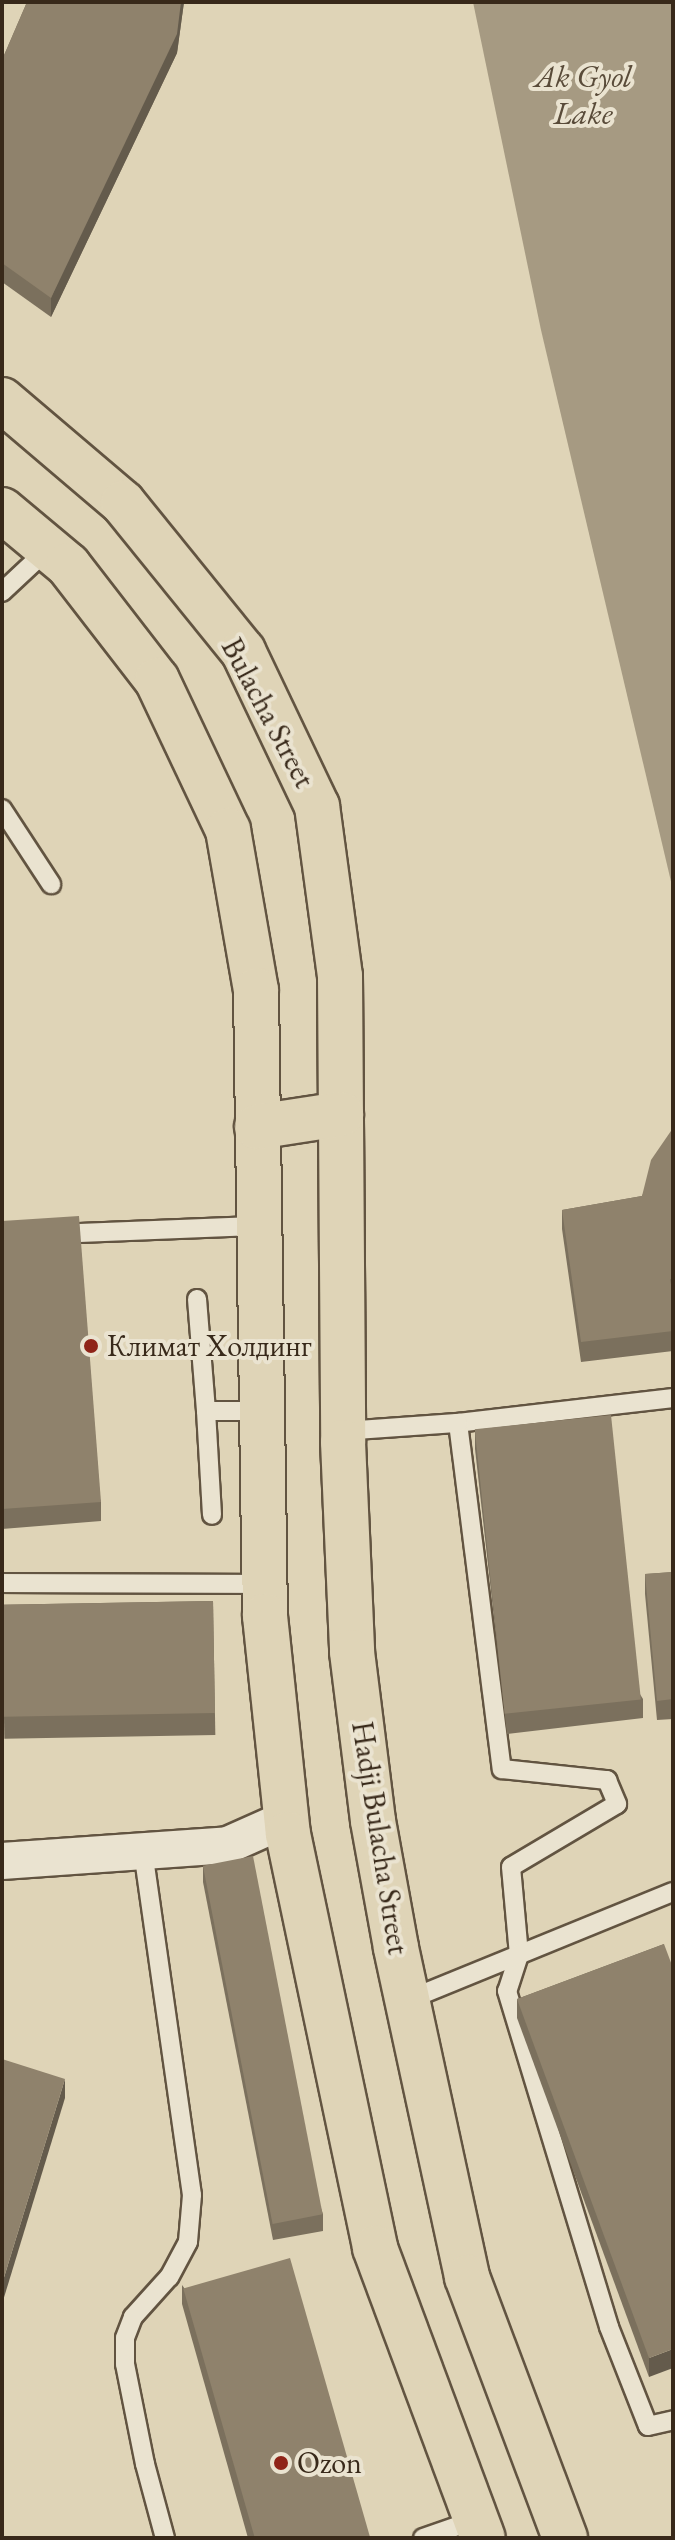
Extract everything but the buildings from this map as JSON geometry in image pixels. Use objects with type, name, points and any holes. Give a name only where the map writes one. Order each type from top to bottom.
[{"type":"main road","name":"Bulacha Street","points":[[2,400],[123,503],[243,651],[270,707],[317,806],[340,976],[341,1114]]},
{"type":"main road","points":[[2,510],[68,565],[157,680],[228,830],[256,990],[265,1584],[273,1708],[286,1819],[375,2248],[479,2529]]},
{"type":"main road","points":[[257,1127],[341,1114]]},
{"type":"main road","name":"Hadji Bulacha Street","points":[[341,1114],[343,1431],[352,1652],[373,1821],[467,2277],[565,2538]]},
{"type":"street","points":[[2,1861],[228,1845],[286,1819]]},
{"type":"lane","points":[[2,592],[48,549]]},
{"type":"lane","points":[[2,809],[51,884]]},
{"type":"lane","points":[[33,1234],[258,1226]]},
{"type":"lane","points":[[197,1299],[212,1515]]},
{"type":"lane","points":[[343,1431],[458,1423],[673,1398]]},
{"type":"lane","points":[[206,1411],[262,1411]]},
{"type":"lane","points":[[458,1423],[502,1769],[607,1780],[617,1804],[511,1867],[519,1955],[507,1991],[609,2327],[648,2426],[673,2420]]},
{"type":"lane","points":[[2,1583],[265,1584]]},
{"type":"lane","points":[[143,1851],[192,2195],[188,2242],[169,2277],[133,2317],[125,2338],[125,2364],[145,2464],[165,2538]]},
{"type":"lane","points":[[408,2000],[673,1892]]},
{"type":"lane","points":[[423,2538],[479,2529]]},
{"type":"water","name":"Ak Gyol Lake","points":[[473,2],[673,2],[673,890],[541,330]]},
{"type":"place","name":"Климат Холдинг","points":[[91,1346]]},
{"type":"place","name":"Ozon","points":[[281,2463]]}]
